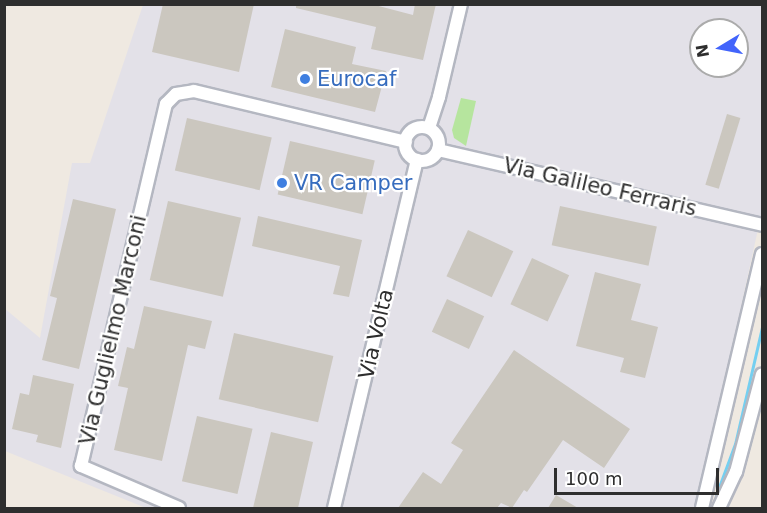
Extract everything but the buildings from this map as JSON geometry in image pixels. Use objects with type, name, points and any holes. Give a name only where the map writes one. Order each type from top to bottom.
[{"type":"street","points":[[429,128],[440,97],[461,4]]},
{"type":"street","name":"Via Guglielmo Marconi","points":[[179,508],[81,466],[166,104],[176,93],[194,91],[406,142]]},
{"type":"street","points":[[416,128],[429,128],[438,137],[438,150],[430,159],[417,160],[407,151],[408,135],[416,128]]},
{"type":"street","name":"Via Galileo Ferraris","points":[[438,150],[762,225]]},
{"type":"street","name":"Via Volta","points":[[334,508],[417,160]]},
{"type":"street","points":[[702,508],[762,254]]},
{"type":"street","points":[[719,508],[736,472],[762,374]]},
{"type":"shaded area","points":[[143,5],[762,5],[762,211],[699,498],[719,508],[146,508],[5,451],[4,308],[40,338],[72,163],[90,163]]},
{"type":"green space","points":[[461,98],[476,101],[466,146],[454,138],[452,130]]},
{"type":"waterway","points":[[716,495],[735,444],[762,327]]},
{"type":"place","name":"Eurocaf","points":[[305,79]]},
{"type":"place","name":"VR Camper","points":[[282,183]]}]
